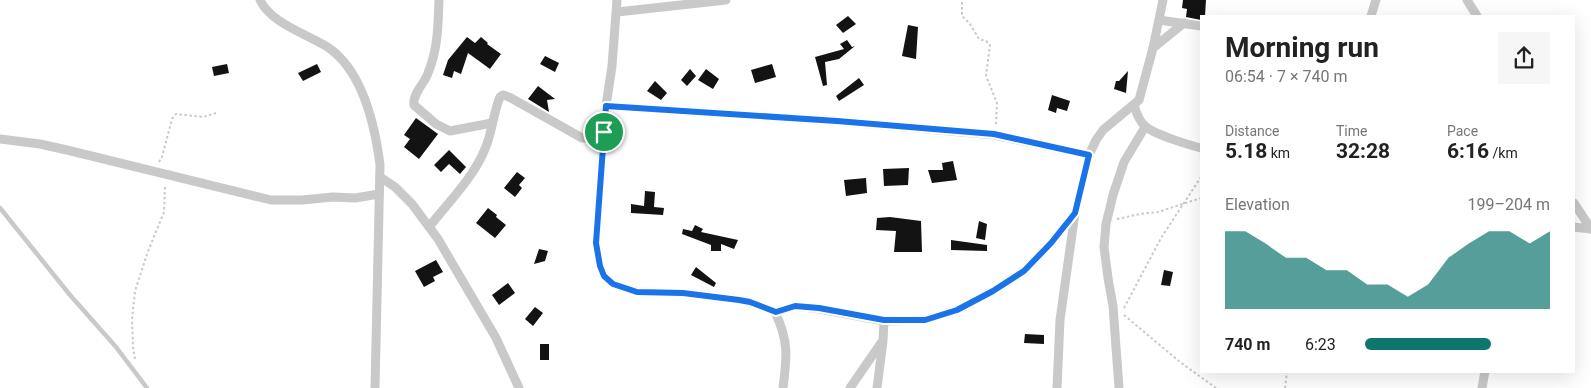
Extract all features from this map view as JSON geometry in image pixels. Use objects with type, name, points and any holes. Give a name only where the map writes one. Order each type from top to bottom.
[{"type":"street","points":[[260,0],[262,5],[274,17],[330,49],[353,75],[364,95],[376,136],[380,177],[375,388]]},
{"type":"street","points":[[439,0],[437,42],[434,59],[427,78],[415,96],[414,105],[436,124],[450,131],[492,122]]},
{"type":"street","points":[[617,0],[606,106],[596,243],[600,266],[604,276],[613,284],[637,292],[683,293],[739,300],[776,312],[795,306],[819,308],[884,320],[925,320],[957,310],[993,291],[1024,271],[1051,243],[1075,213]]},
{"type":"street","points":[[617,12],[726,0]]},
{"type":"street","points":[[1057,388],[1060,320],[1075,213],[1089,155],[1103,130],[1139,100],[1163,0]]},
{"type":"street","points":[[1371,15],[1376,0]]},
{"type":"street","points":[[1467,0],[1476,15]]},
{"type":"street","points":[[1159,20],[1200,26]]},
{"type":"street","points":[[1153,48],[1184,23]]},
{"type":"street","points":[[429,227],[479,161],[485,149],[500,97],[503,96],[582,138],[594,138],[604,132]]},
{"type":"street","points":[[1134,105],[1138,117],[1145,127],[1167,137],[1200,148]]},
{"type":"street","points":[[606,106],[837,121],[994,134],[1089,155]]},
{"type":"street","points":[[1119,388],[1113,306],[1104,247],[1106,224],[1112,195],[1124,162],[1145,127]]},
{"type":"street","points":[[0,139],[49,146],[271,200],[333,197],[355,198],[379,194]]},
{"type":"street","points":[[380,177],[395,187],[412,204],[460,274],[496,338],[519,388]]},
{"type":"street","points":[[1575,205],[1591,229]]},
{"type":"street","points":[[1575,227],[1591,229]]},
{"type":"street","points":[[776,312],[784,330],[786,347],[783,388]]},
{"type":"street","points":[[877,388],[884,320]]},
{"type":"street","points":[[850,388],[883,341]]},
{"type":"street","points":[[1482,388],[1485,373]]},
{"type":"lane","points":[[0,208],[70,295],[116,347],[147,388]]},
{"type":"path","points":[[962,2],[962,16],[970,24],[979,39],[986,41],[990,46],[986,76],[998,102],[994,134]]},
{"type":"path","points":[[150,170],[162,157],[171,124],[176,114],[203,117],[216,113]]},
{"type":"path","points":[[138,376],[133,347],[132,320],[135,291],[164,212],[165,174]]},
{"type":"path","points":[[1200,178],[1182,204],[1148,262],[1122,313],[1180,362],[1216,388]]},
{"type":"path","points":[[1106,224],[1122,217],[1158,212],[1200,198]]},
{"type":"path","points":[[1285,388],[1286,373]]},
{"type":"building","points":[[1183,0],[1206,0],[1205,15],[1200,15],[1200,20],[1186,17],[1187,9],[1182,8]]},
{"type":"building","points":[[848,16],[856,24],[843,33],[836,25]]},
{"type":"building","points":[[908,25],[918,27],[916,59],[902,56]]},
{"type":"building","points":[[467,37],[475,43],[481,37],[501,54],[490,69],[468,53],[461,74],[454,71],[452,78],[443,75],[448,60]]},
{"type":"building","points":[[847,40],[852,47],[855,46],[839,59],[825,62],[827,85],[823,86],[815,57],[844,49],[840,44]]},
{"type":"building","points":[[545,56],[559,63],[555,72],[540,64]]},
{"type":"building","points":[[227,64],[229,73],[214,76],[212,67]]},
{"type":"building","points":[[317,64],[321,72],[303,81],[298,73]]},
{"type":"building","points":[[772,64],[776,77],[755,83],[751,70]]},
{"type":"building","points":[[690,69],[696,76],[687,86],[681,80]]},
{"type":"building","points":[[706,69],[719,79],[713,89],[698,80]]},
{"type":"building","points":[[1128,71],[1126,93],[1114,89],[1116,81],[1119,81]]},
{"type":"building","points":[[859,78],[864,85],[839,101],[836,96]]},
{"type":"building","points":[[655,81],[667,93],[661,100],[647,91]]},
{"type":"building","points":[[538,86],[555,99],[547,100],[549,112],[528,99]]},
{"type":"building","points":[[1052,95],[1070,101],[1067,111],[1057,108],[1056,113],[1048,110]]},
{"type":"building","points":[[416,118],[438,134],[419,159],[404,147],[410,139],[404,135]]},
{"type":"building","points":[[449,150],[466,167],[460,174],[449,164],[441,172],[434,165]]},
{"type":"building","points":[[953,161],[957,180],[932,183],[928,170],[943,170],[942,163]]},
{"type":"building","points":[[909,168],[908,185],[884,186],[883,169]]},
{"type":"building","points":[[517,172],[525,178],[519,185],[522,188],[515,197],[504,188]]},
{"type":"building","points":[[866,178],[867,193],[846,196],[844,180]]},
{"type":"building","points":[[645,191],[655,192],[654,207],[664,208],[663,215],[631,213],[631,204],[644,206]]},
{"type":"building","points":[[488,208],[506,225],[495,238],[476,223]]},
{"type":"building","points":[[890,217],[921,221],[922,252],[894,252],[896,231],[876,230],[877,218]]},
{"type":"building","points":[[979,221],[987,224],[985,240],[976,238]]},
{"type":"building","points":[[695,225],[703,229],[701,232],[738,240],[734,249],[721,244],[721,251],[711,251],[711,245],[682,234],[683,229],[692,231]]},
{"type":"building","points":[[951,240],[987,245],[987,251],[951,250]]},
{"type":"building","points":[[539,249],[548,251],[545,261],[534,264]]},
{"type":"building","points":[[436,260],[443,272],[433,277],[435,281],[424,287],[415,271]]},
{"type":"building","points":[[696,267],[716,283],[714,287],[691,275]]},
{"type":"building","points":[[1164,270],[1173,272],[1170,286],[1161,285]]},
{"type":"building","points":[[508,283],[515,293],[499,305],[492,295]]},
{"type":"building","points":[[535,307],[543,313],[533,326],[525,319]]},
{"type":"building","points":[[1025,334],[1044,335],[1044,344],[1024,343]]},
{"type":"building","points":[[540,344],[549,344],[549,360],[540,360]]},
{"type":"route","points":[[606,106],[787,117],[994,134],[1089,155],[1075,213],[1051,243],[1024,271],[993,291],[957,310],[925,320],[884,320],[819,308],[795,306],[776,312],[750,302],[683,293],[637,292],[623,289],[613,284],[604,276],[600,266],[596,243],[604,132],[606,106]]}]
